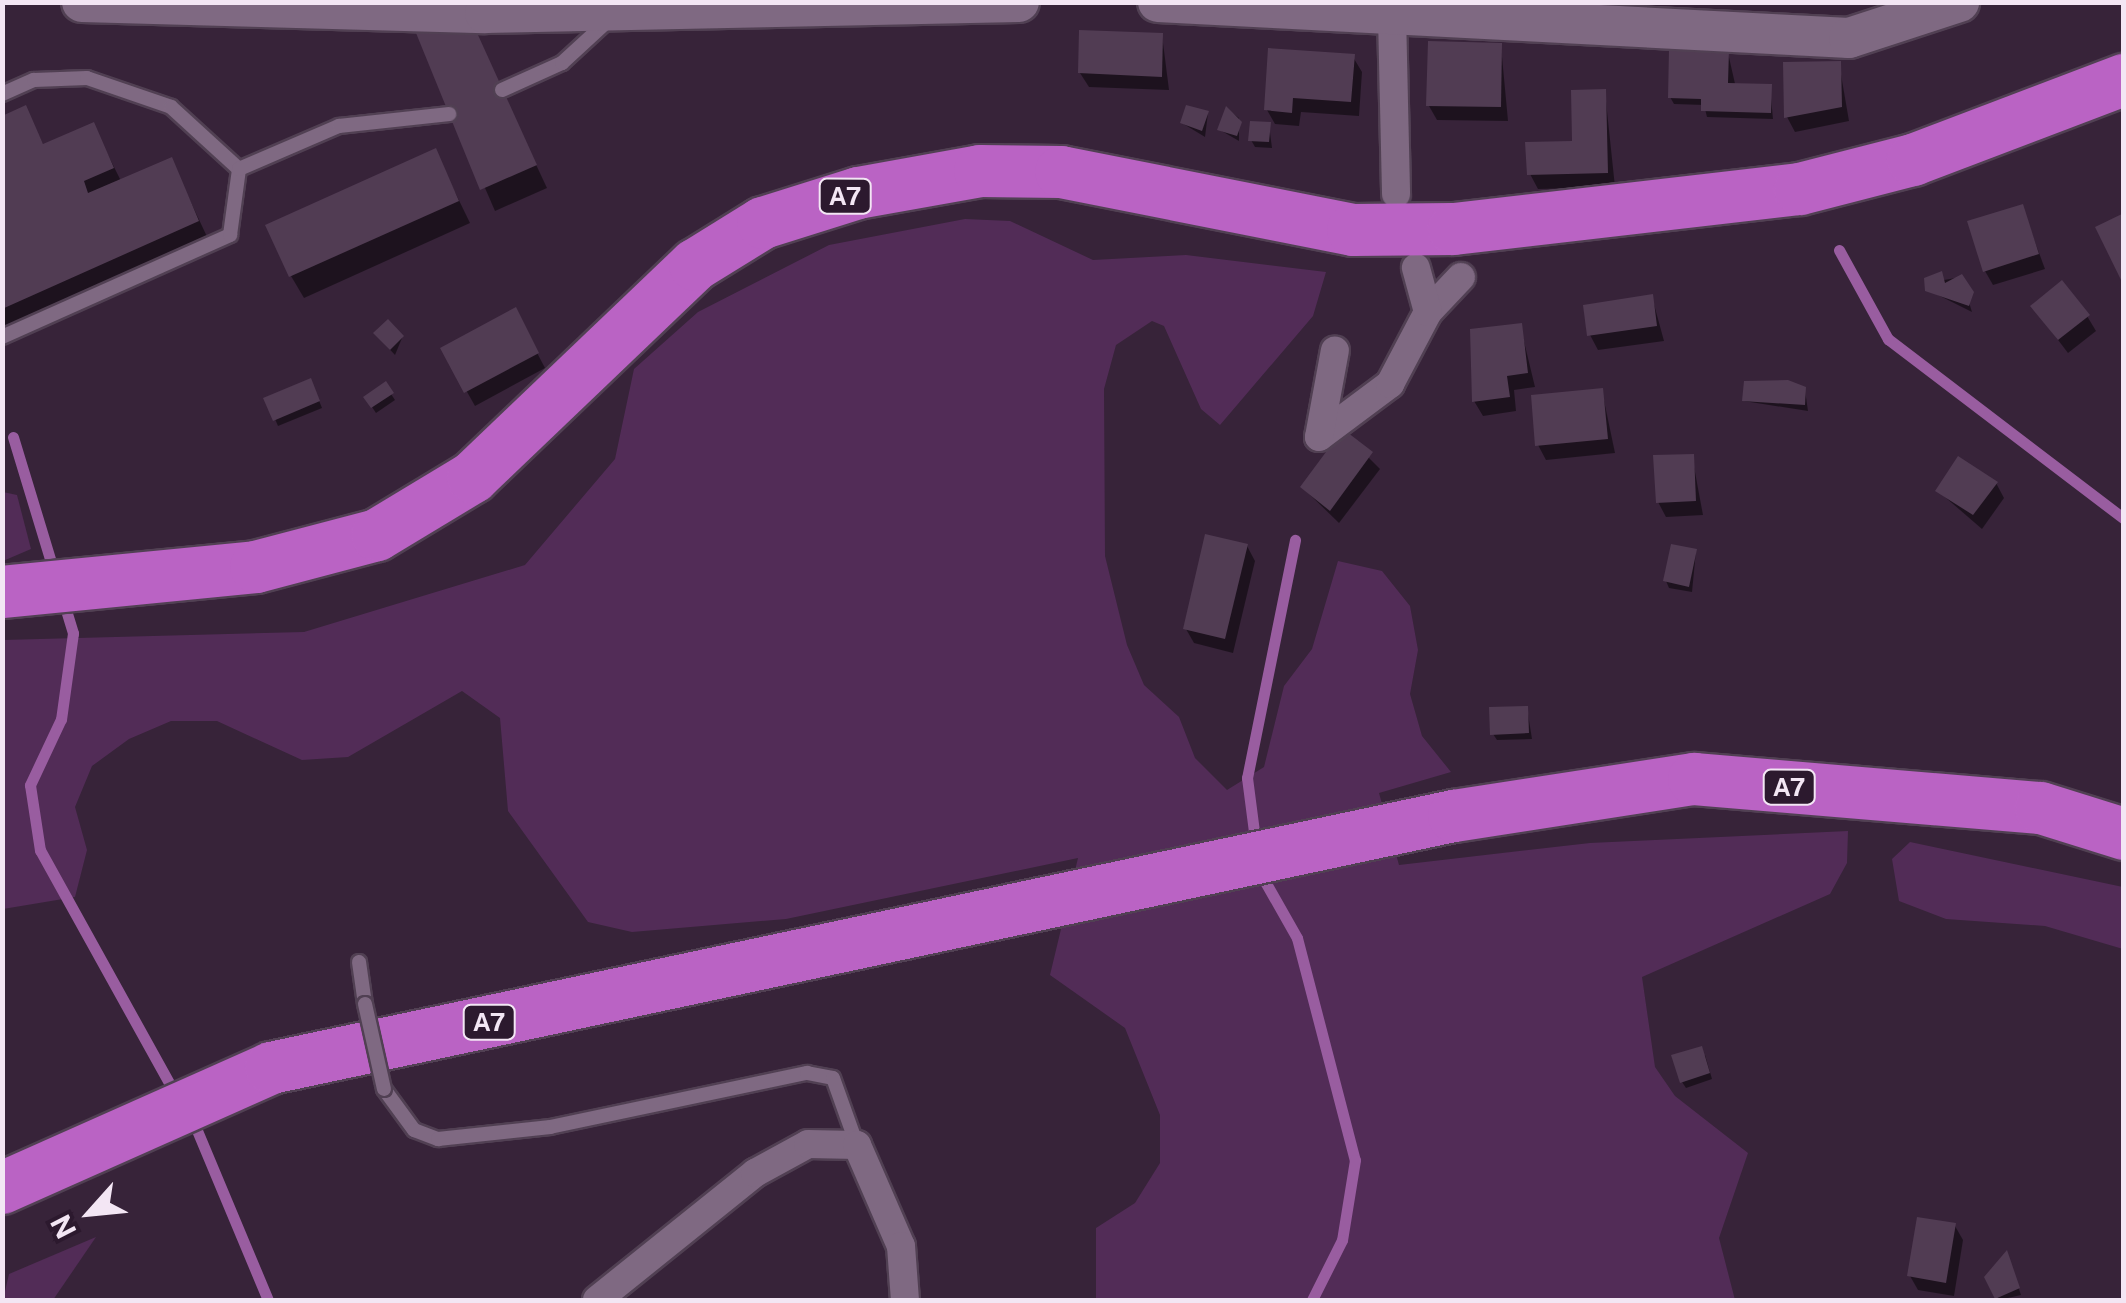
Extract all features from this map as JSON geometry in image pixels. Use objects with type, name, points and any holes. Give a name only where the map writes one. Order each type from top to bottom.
[{"type":"highway","name":"A7","points":[[2,592],[256,567],[376,534],[472,477],[695,264],[763,223],[858,192],[980,171],[1061,172],[1352,230],[1454,228],[1800,189],[1913,160],[2124,80]]},
{"type":"highway","name":"A7","points":[[2,1188],[271,1068],[1454,816],[1694,779],[2041,808],[2124,834]]},
{"type":"main road","points":[[82,2],[618,11],[1020,2]]},
{"type":"main road","points":[[1158,2],[1849,38],[1958,2]]},
{"type":"street","points":[[1392,15],[1396,194]]},
{"type":"street","points":[[1416,268],[1428,312]]},
{"type":"street","points":[[1335,350],[1319,437],[1390,384],[1428,312],[1461,278]]},
{"type":"street","points":[[596,1300],[755,1173],[808,1144],[856,1145],[901,1246],[905,1300]]},
{"type":"lane","points":[[502,90],[562,62],[618,11]]},
{"type":"lane","points":[[2,94],[34,80],[86,78],[170,107],[238,168]]},
{"type":"lane","points":[[238,168],[339,126],[448,114]]},
{"type":"lane","points":[[2,337],[230,234],[238,168]]},
{"type":"lane","points":[[359,962],[384,1089],[414,1130],[438,1139],[550,1127],[808,1073],[832,1078],[856,1145]]},
{"type":"shaded area","points":[[965,219],[1010,221],[1093,260],[1186,255],[1326,272],[1313,316],[1220,425],[1201,409],[1164,326],[1152,321],[1116,345],[1104,389],[1105,556],[1127,645],[1144,685],[1179,717],[1195,758],[1227,790],[1264,767],[1284,686],[1312,649],[1338,561],[1382,571],[1410,606],[1418,650],[1410,694],[1422,736],[1451,772],[1379,793],[1399,865],[1590,843],[1848,831],[1847,863],[1830,894],[1642,977],[1655,1067],[1675,1096],[1748,1153],[1719,1238],[1735,1300],[1096,1300],[1096,1228],[1135,1203],[1160,1163],[1160,1115],[1125,1028],[1050,975],[1078,858],[786,919],[632,932],[588,922],[508,811],[500,718],[462,691],[348,757],[302,760],[217,721],[171,721],[129,739],[92,766],[75,807],[87,850],[75,897],[3,909],[3,640],[304,632],[525,565],[615,459],[634,369],[698,312],[829,245]]},
{"type":"shaded area","points":[[3,492],[17,495],[31,549],[3,561]]},
{"type":"shaded area","points":[[1910,842],[2123,887],[2123,949],[2045,926],[1946,919],[1899,901],[1892,859]]},
{"type":"shaded area","points":[[96,1237],[53,1300],[3,1300],[9,1274]]},
{"type":"building","points":[[1079,30],[1163,33],[1162,77],[1078,73]]},
{"type":"building","points":[[416,33],[478,35],[537,165],[480,190]]},
{"type":"building","points":[[1428,41],[1502,43],[1501,107],[1426,106]]},
{"type":"building","points":[[1268,48],[1355,54],[1351,102],[1293,98],[1292,113],[1264,110]]},
{"type":"building","points":[[1669,49],[1729,51],[1728,83],[1772,84],[1771,113],[1701,111],[1701,99],[1668,98]]},
{"type":"building","points":[[1841,61],[1842,107],[1784,118],[1783,62]]},
{"type":"building","points":[[1606,89],[1608,173],[1527,175],[1525,142],[1572,141],[1571,90]]},
{"type":"building","points":[[26,105],[43,144],[94,122],[114,168],[84,181],[88,193],[172,157],[199,221],[2,309],[2,116]]},
{"type":"building","points":[[1186,105],[1209,111],[1202,131],[1180,123]]},
{"type":"building","points":[[1226,106],[1242,122],[1237,136],[1217,130]]},
{"type":"building","points":[[1250,121],[1271,122],[1269,142],[1248,141]]},
{"type":"building","points":[[436,148],[459,201],[289,277],[265,225]]},
{"type":"building","points":[[2023,204],[2039,254],[1983,272],[1967,221]]},
{"type":"building","points":[[2124,213],[2124,286],[2095,227]]},
{"type":"building","points":[[1942,271],[1945,283],[1962,274],[1974,292],[1969,306],[1925,291],[1924,278]]},
{"type":"building","points":[[2062,280],[2090,315],[2058,340],[2030,306]]},
{"type":"building","points":[[1653,294],[1657,326],[1587,336],[1583,305]]},
{"type":"building","points":[[516,307],[539,353],[464,393],[440,348]]},
{"type":"building","points":[[388,319],[404,336],[390,350],[373,333]]},
{"type":"building","points":[[1522,323],[1528,373],[1507,376],[1510,397],[1472,402],[1470,329]]},
{"type":"building","points":[[311,378],[320,401],[273,421],[263,398]]},
{"type":"building","points":[[1788,380],[1806,387],[1805,405],[1742,401],[1744,381]]},
{"type":"building","points":[[386,381],[394,393],[371,408],[363,397]]},
{"type":"building","points":[[1603,388],[1608,439],[1535,446],[1531,395]]},
{"type":"building","points":[[1343,429],[1373,452],[1330,511],[1300,487]]},
{"type":"building","points":[[1694,454],[1696,501],[1656,503],[1653,455]]},
{"type":"building","points":[[1958,456],[1998,482],[1973,515],[1935,491]]},
{"type":"building","points":[[1205,534],[1248,544],[1225,639],[1183,629]]},
{"type":"building","points":[[1671,544],[1697,549],[1689,587],[1663,581]]},
{"type":"building","points":[[1528,706],[1529,733],[1490,735],[1489,707]]},
{"type":"building","points":[[1702,1046],[1710,1073],[1680,1083],[1671,1055]]},
{"type":"building","points":[[1917,1217],[1956,1223],[1946,1283],[1907,1276]]},
{"type":"building","points":[[2007,1250],[2020,1288],[1995,1299],[1984,1277]]},
{"type":"waterway","points":[[1839,250],[1888,339],[2124,519]]},
{"type":"waterway","points":[[13,437],[55,575]]},
{"type":"waterway","points":[[1256,847],[1247,778],[1295,540]]},
{"type":"waterway","points":[[62,597],[73,633],[61,719],[30,785],[40,850],[177,1097]]},
{"type":"waterway","points":[[1259,871],[1297,938],[1355,1160],[1342,1240],[1312,1300]]},
{"type":"waterway","points":[[191,1116],[268,1300]]}]
